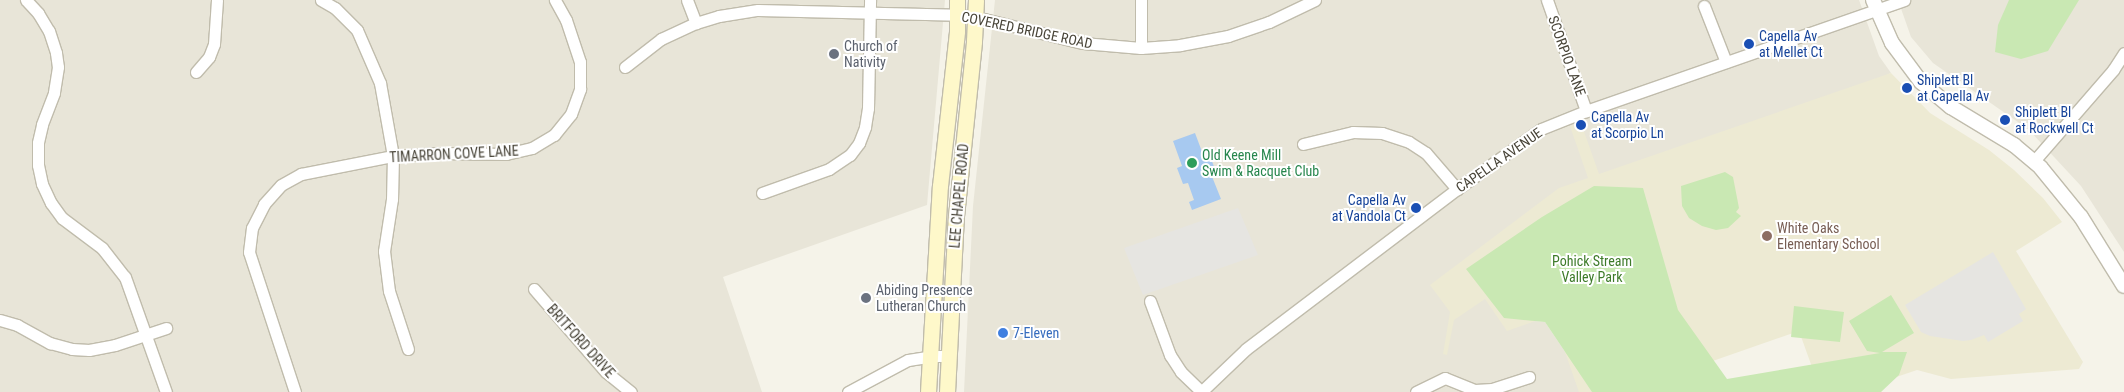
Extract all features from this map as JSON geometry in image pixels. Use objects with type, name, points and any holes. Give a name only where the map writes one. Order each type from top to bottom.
[{"type":"main road","name":"LEE CHAPEL ROAD","points":[[947,392],[956,216],[976,17],[976,0]]},
{"type":"main road","name":"LEE CHAPEL ROAD","points":[[928,392],[932,356],[940,186],[957,7]]},
{"type":"street","points":[[26,0],[38,13],[49,31],[56,52],[58,67],[54,94],[38,143],[38,165],[42,184],[51,203],[62,218],[102,248],[119,267],[130,289],[166,392]]},
{"type":"street","points":[[196,72],[209,57],[214,44],[217,0]]},
{"type":"street","points":[[321,0],[338,4],[357,30],[380,83],[393,156],[392,199],[384,251],[389,291],[408,349]]},
{"type":"street","name":"TIMARRON COVE LANE","points":[[295,392],[249,252],[252,228],[264,204],[281,185],[301,174],[393,156],[438,152],[506,154],[532,148],[554,135],[571,114],[580,89],[580,62],[566,20],[555,0]]},
{"type":"street","points":[[687,0],[696,23]]},
{"type":"street","points":[[762,193],[829,169],[850,155],[859,143],[865,127],[868,108],[870,0]]},
{"type":"street","points":[[1141,0],[1141,48]]},
{"type":"street","name":"COVERED BRIDGE ROAD","points":[[625,67],[661,39],[696,23],[718,16],[758,10],[870,13],[957,7],[976,17],[1084,43],[1141,48],[1180,45],[1228,36],[1270,22],[1315,0]]},
{"type":"street","name":"SCORPIO LANE","points":[[1547,0],[1586,111]]},
{"type":"street","name":"CAPELLA AVENUE","points":[[1201,392],[1246,349],[1458,188],[1541,129],[1586,111],[1726,62],[1875,5],[1904,0]]},
{"type":"street","points":[[1875,5],[1892,43],[1921,82],[1951,106],[2014,145],[2034,161],[2081,216],[2124,286]]},
{"type":"street","points":[[1704,6],[1726,62]]},
{"type":"street","points":[[2034,161],[2113,70],[2124,53]]},
{"type":"street","points":[[1303,144],[1353,132],[1382,133],[1408,142],[1426,153],[1458,188]]},
{"type":"street","name":"BRITFORD DRIVE","points":[[534,288],[606,372],[631,392]]},
{"type":"street","points":[[1150,302],[1170,355],[1181,372],[1201,392]]},
{"type":"street","points":[[0,320],[17,325],[50,344],[72,349],[102,348],[166,328]]},
{"type":"street","points":[[848,392],[908,360],[932,356],[950,356]]},
{"type":"street","points":[[1416,392],[1444,378],[1475,390],[1492,389],[1529,377]]},
{"type":"shaded area","points":[[0,0],[945,0],[927,205],[723,277],[762,392],[0,392]]},
{"type":"shaded area","points":[[995,0],[1859,0],[1879,56],[1891,73],[1643,188],[1504,318],[1545,322],[1592,392],[964,392],[973,206]]},
{"type":"shaded area","points":[[1898,0],[2124,0],[2124,252],[2081,186],[2028,129],[1933,63],[1911,37]]},
{"type":"shaded area","name":"White Oaks Elementary School","points":[[1891,73],[1930,113],[1989,150],[2014,170],[2043,198],[2062,222],[2016,251],[2083,362],[2079,369],[1951,379],[1917,370],[1852,392],[1821,392],[1799,331],[1624,392],[1579,392],[1552,315],[1507,331],[1485,299],[1454,320],[1447,355],[1443,354],[1450,312],[1430,285],[1559,188],[1588,178],[1570,126],[1581,123],[1599,174]]},
{"type":"shaded area","points":[[1238,208],[1258,255],[1143,295],[1124,248]]},
{"type":"shaded area","points":[[1993,252],[2026,309],[2019,314],[2023,321],[1988,342],[1984,335],[1963,341],[1930,336],[1921,332],[1905,305]]},
{"type":"green space","points":[[2009,0],[2079,0],[2048,51],[2021,59],[1995,52],[1998,25]]},
{"type":"green space","points":[[1725,172],[1733,177],[1739,208],[1736,212],[1741,216],[1728,228],[1716,230],[1702,226],[1689,218],[1682,206],[1681,186]]},
{"type":"green space","name":"Pohick Stream Valley Park","points":[[1594,186],[1643,188],[1678,310],[1727,379],[1880,353],[1867,351],[1849,321],[1891,295],[1914,333],[1882,352],[1907,352],[1899,375],[1881,392],[1592,392],[1545,322],[1504,318],[1466,269],[1542,217]]},
{"type":"green space","points":[[1794,306],[1844,312],[1840,342],[1791,337]]},
{"type":"water","points":[[1195,133],[1204,157],[1210,156],[1216,172],[1211,174],[1221,199],[1192,210],[1189,202],[1194,200],[1188,183],[1183,184],[1177,168],[1182,166],[1173,141]]},
{"type":"place","name":"Capella Av at Mellet Ct","points":[[1749,44]]},
{"type":"place","name":"Church of Nativity","points":[[834,54]]},
{"type":"place","name":"Shiplett Bl at Capella Av","points":[[1907,88]]},
{"type":"place","name":"Shiplett Bl at Rockwell Ct","points":[[2005,120]]},
{"type":"place","name":"Capella Av at Scorpio Ln","points":[[1581,125]]},
{"type":"place","name":"Old Keene Mill Swim & Racquet Club","points":[[1192,163]]},
{"type":"place","name":"Capella Av at Vandola Ct","points":[[1416,208]]},
{"type":"place","name":"White Oaks Elementary School","points":[[1767,236]]},
{"type":"place","name":"Abiding Presence Lutheran Church","points":[[866,298]]},
{"type":"place","name":"7-Eleven","points":[[1003,333]]}]
